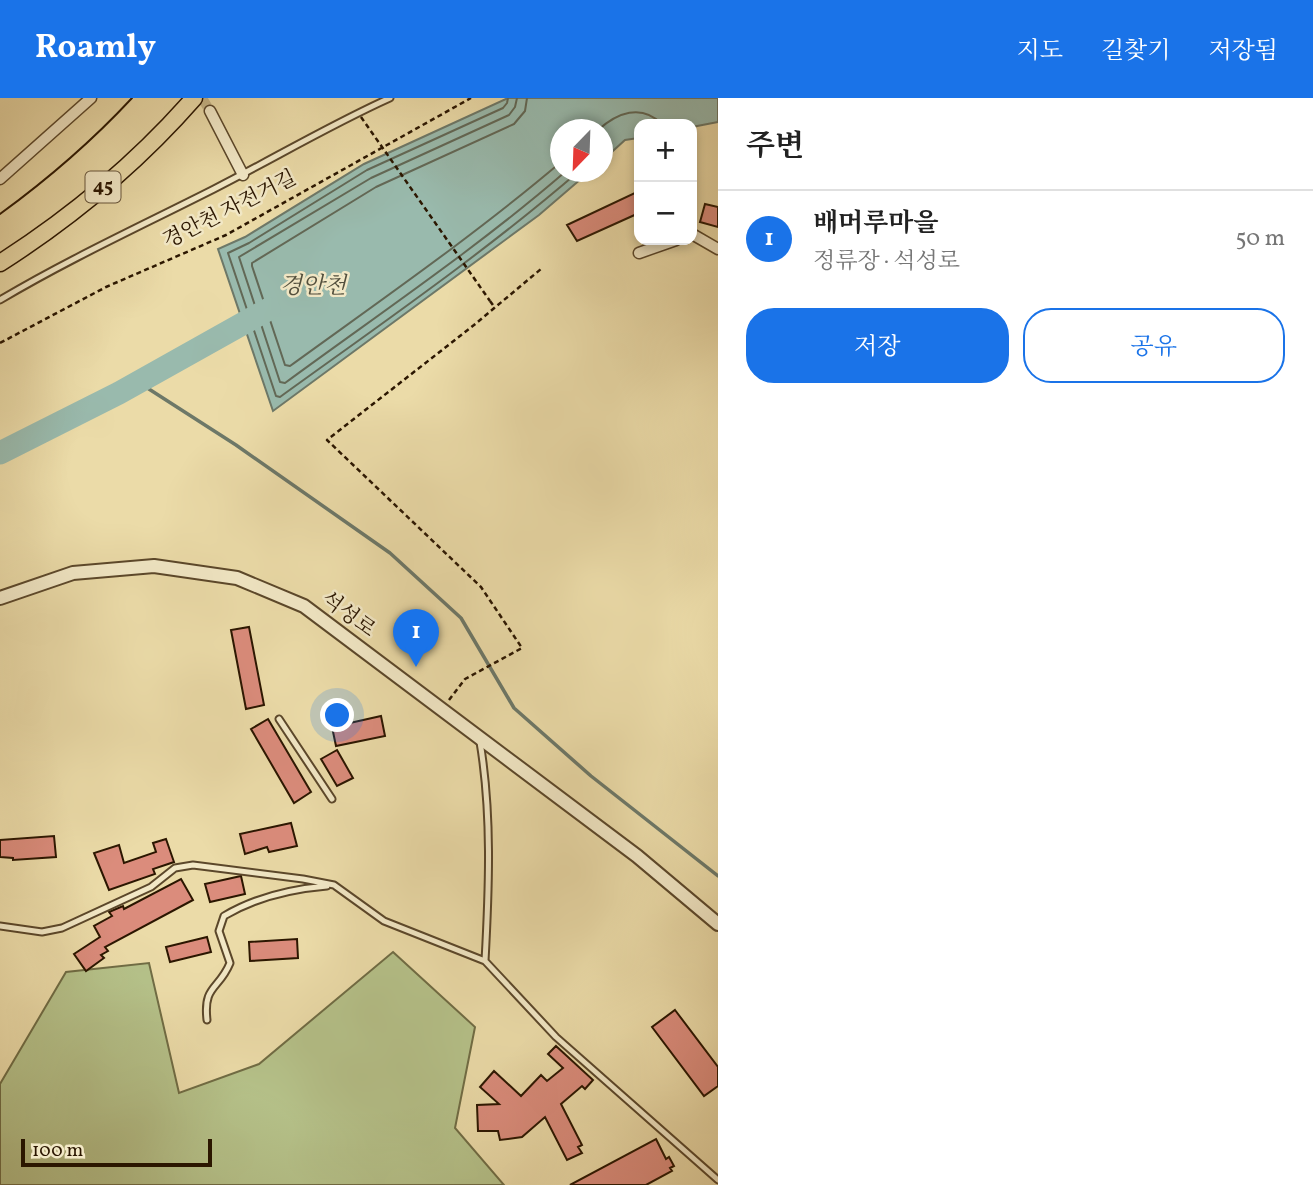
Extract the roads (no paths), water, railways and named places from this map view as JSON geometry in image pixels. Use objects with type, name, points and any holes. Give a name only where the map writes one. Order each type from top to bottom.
[{"type":"main road","name":"45","points":[[0,263],[50,231],[97,193],[136,158],[194,98]]},
{"type":"street","points":[[1,177],[91,98]]},
{"type":"street","points":[[209,111],[243,174]]},
{"type":"street","points":[[697,237],[718,249]]},
{"type":"street","points":[[639,253],[662,245]]},
{"type":"street","name":"석성로","points":[[0,598],[73,573],[153,566],[237,578],[304,606],[637,856],[718,924]]},
{"type":"lane","points":[[0,300],[60,266],[390,98]]},
{"type":"lane","points":[[279,719],[332,799]]},
{"type":"lane","points":[[479,739],[486,783],[488,895],[485,961]]},
{"type":"lane","points":[[0,926],[42,932],[62,929],[151,887],[175,868],[193,865],[334,885],[384,921],[485,961],[556,1037],[718,1180]]},
{"type":"lane","points":[[207,1020],[207,996],[230,963],[219,931],[224,916],[269,896],[298,888],[334,885]]},
{"type":"water","name":"경안천","points":[[508,98],[718,98],[718,122],[697,126],[697,119],[634,119],[634,139],[625,140],[613,151],[613,119],[550,119],[550,182],[577,182],[539,215],[273,411],[218,249],[245,237],[364,164]]},
{"type":"waterway","name":"경안천","points":[[0,453],[119,393],[269,309]]},
{"type":"waterway","points":[[138,382],[236,445],[390,553],[461,618],[514,708],[591,776],[718,876]]},
{"type":"tunnel","points":[[202,98],[210,111]]},
{"type":"tram line","points":[[0,214],[69,159],[132,98]]},
{"type":"place","name":"배머루마을","points":[[416,667]]}]
